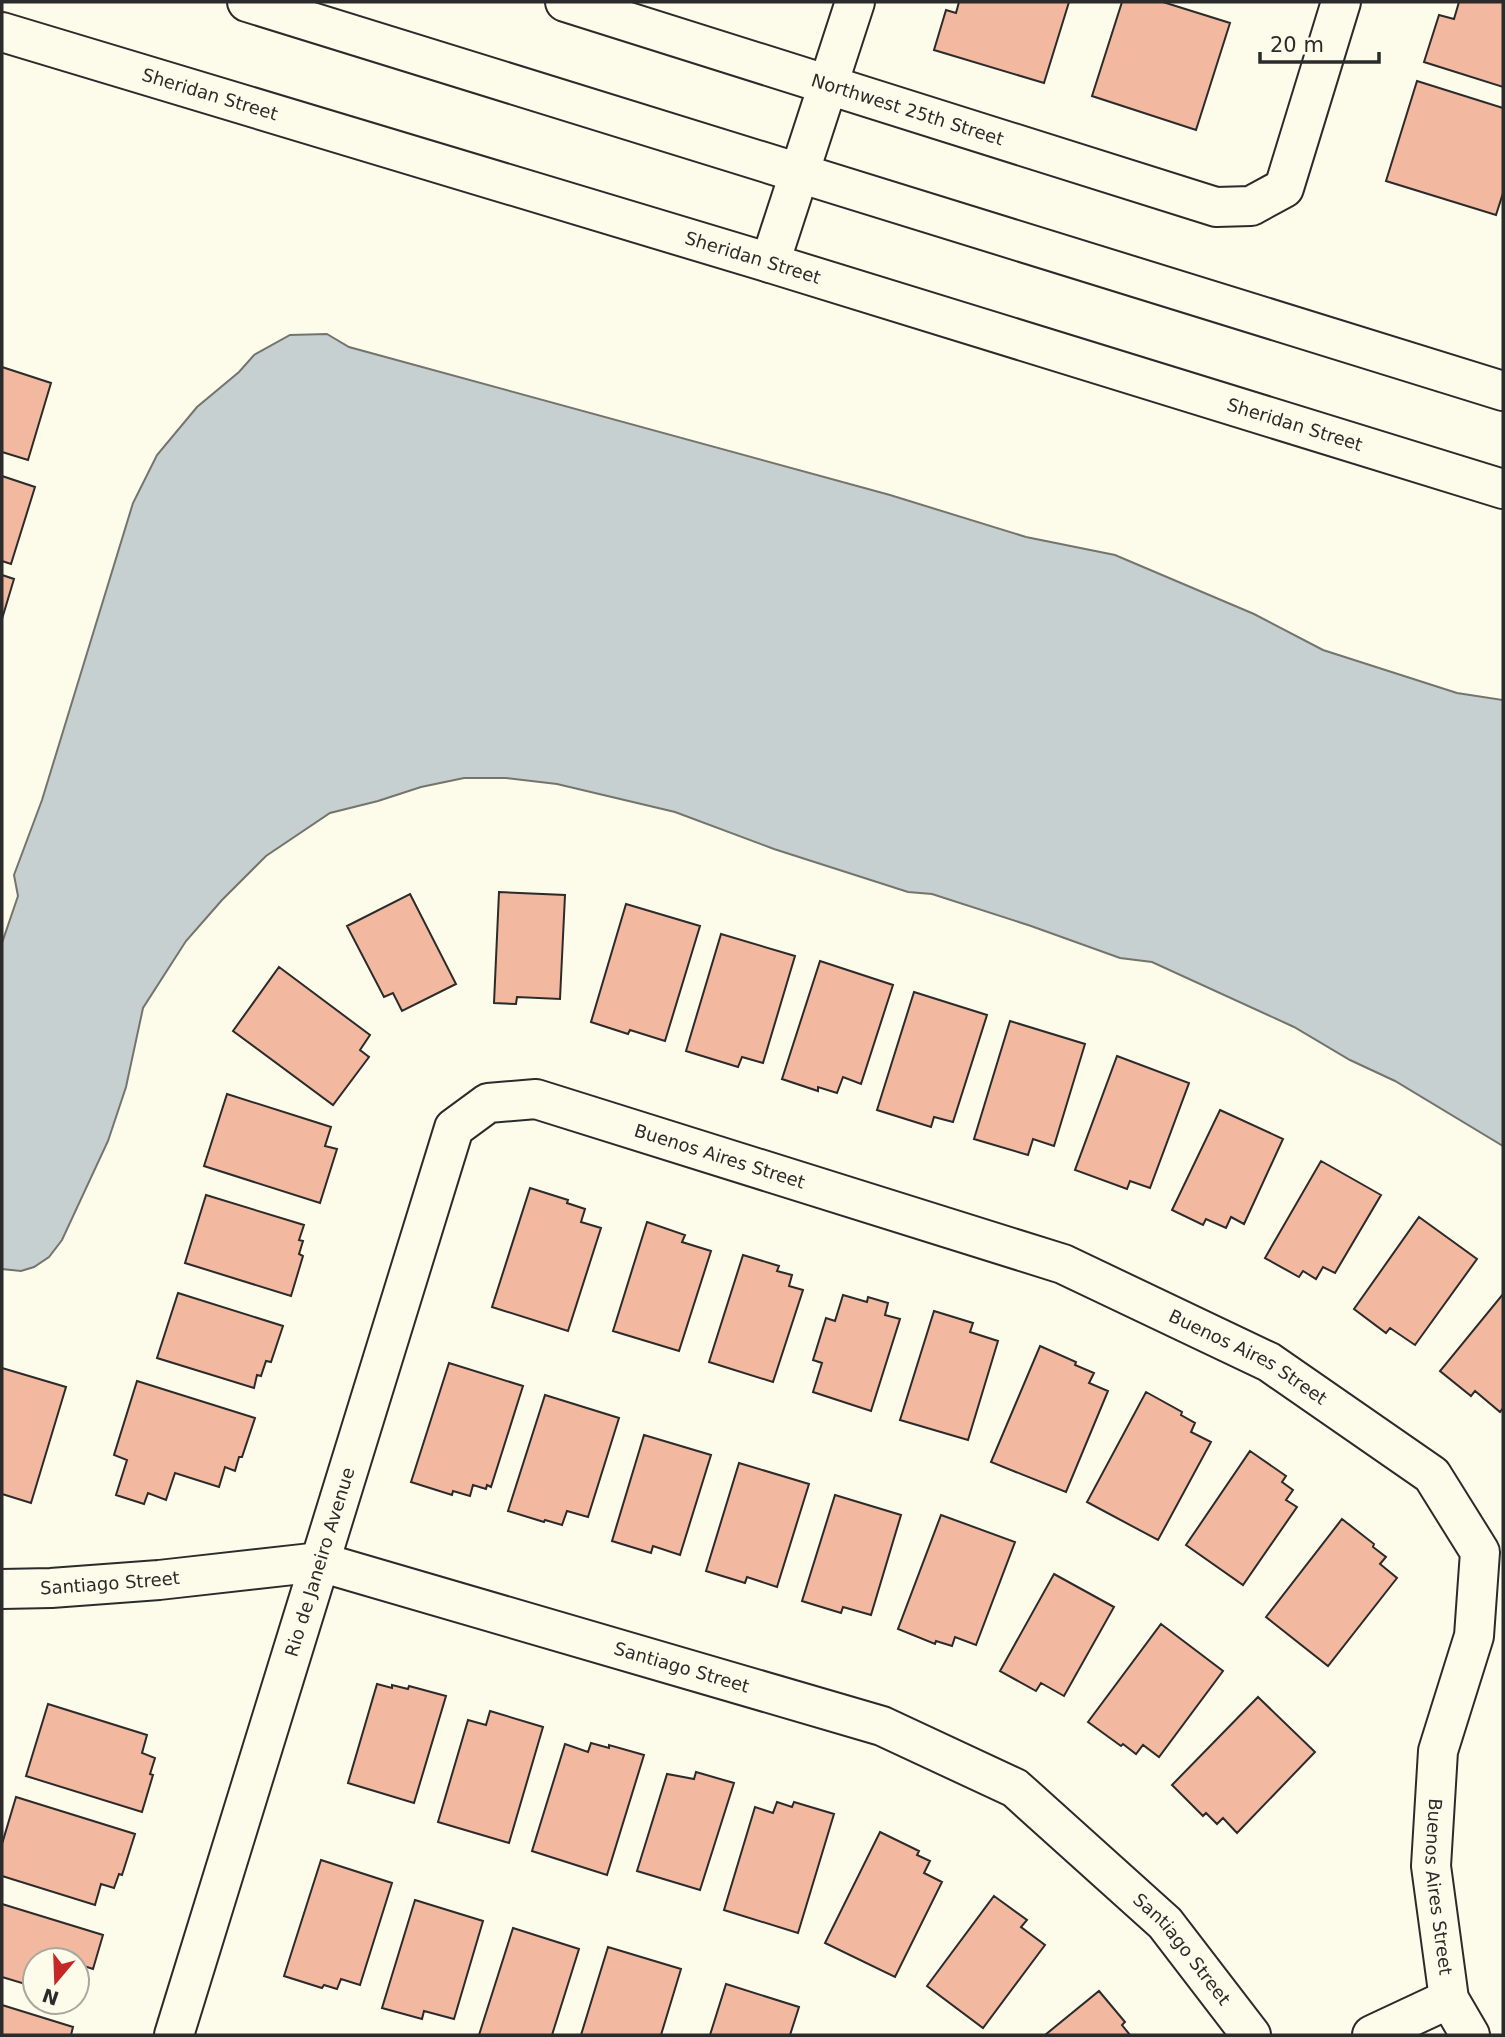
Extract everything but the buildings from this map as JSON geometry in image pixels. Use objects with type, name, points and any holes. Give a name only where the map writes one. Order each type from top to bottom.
[{"type":"street","points":[[247,2],[1503,391]]},
{"type":"street","name":"Northwest 25th Street","points":[[565,2],[1216,207],[1251,206],[1284,188],[1341,2]]},
{"type":"street","points":[[769,263],[801,173],[855,2]]},
{"type":"street","name":"Sheridan Street","points":[[2,32],[769,263],[1503,489]]},
{"type":"street","name":"Buenos Aires Street","points":[[488,1103],[536,1099],[1063,1264],[1269,1362],[1432,1475],[1480,1552],[1474,1636],[1438,1751],[1431,1866],[1449,1999],[1470,2035]]},
{"type":"street","name":"Rio de Janeiro Avenue","points":[[174,2035],[454,1128],[488,1103]]},
{"type":"street","name":"Santiago Street","points":[[2,1589],[159,1580],[320,1562],[882,1726],[1015,1788],[1164,1923],[1251,2035]]},
{"type":"street","points":[[1372,2035],[1449,1999]]},
{"type":"shaded area","points":[[327,334],[349,347],[890,495],[1026,537],[1115,555],[1254,614],[1323,650],[1457,693],[1503,700],[1503,1146],[1395,1081],[1350,1060],[1294,1027],[1152,962],[1120,958],[932,894],[908,892],[774,849],[675,812],[557,784],[506,778],[464,778],[421,787],[330,813],[266,856],[222,900],[186,941],[143,1008],[126,1087],[108,1141],[62,1240],[49,1257],[34,1267],[21,1271],[2,1269],[2,943],[18,896],[14,875],[42,800],[133,503],[157,455],[197,407],[239,372],[254,355],[290,335]]}]
